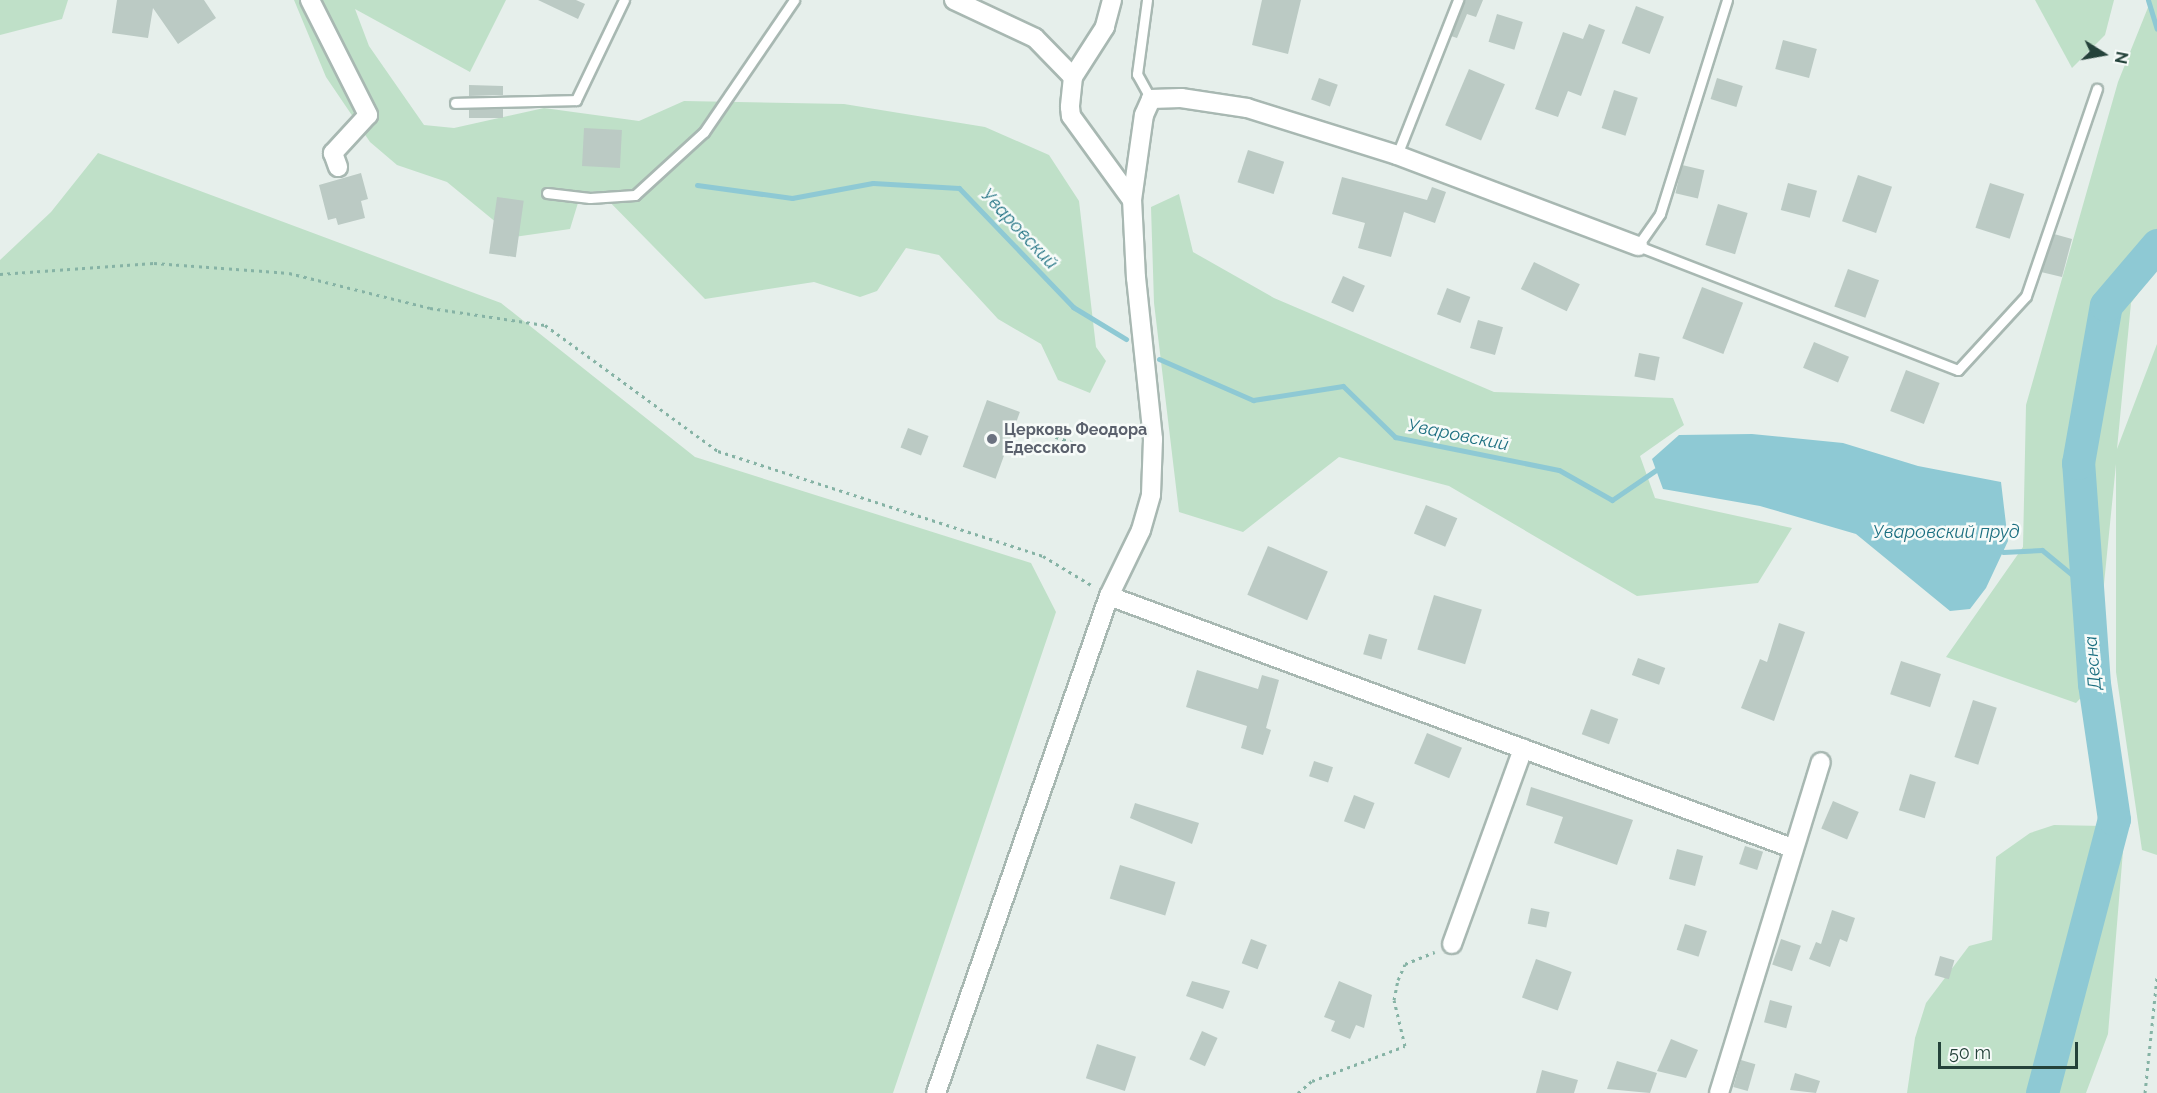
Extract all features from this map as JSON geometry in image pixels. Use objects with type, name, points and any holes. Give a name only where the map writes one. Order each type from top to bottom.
[{"type":"street","points":[[310,0],[368,115],[333,153],[338,167]]},
{"type":"street","points":[[954,0],[1035,38],[1072,76]]},
{"type":"street","points":[[1112,0],[1105,27],[1072,76],[1071,116],[1132,200]]},
{"type":"street","points":[[936,1093],[1109,596],[1141,530],[1151,494],[1153,439],[1136,278],[1132,200],[1143,115],[1150,99],[1181,98],[1247,108],[1397,155],[1638,246]]},
{"type":"street","points":[[1109,596],[1792,848]]},
{"type":"street","points":[[1452,944],[1523,749]]},
{"type":"street","points":[[1719,1093],[1792,848],[1821,762]]},
{"type":"lane","points":[[455,103],[576,100],[624,0]]},
{"type":"lane","points":[[547,193],[590,198],[635,195],[704,132],[794,0]]},
{"type":"lane","points":[[1147,0],[1137,74],[1150,99]]},
{"type":"lane","points":[[1397,155],[1458,0]]},
{"type":"lane","points":[[1727,0],[1660,214],[1638,246],[1958,370],[2026,296],[2097,89]]},
{"type":"path","points":[[0,274],[154,263],[289,273],[430,308],[545,325],[718,451],[1043,556],[1109,596]]},
{"type":"path","points":[[1020,425],[1089,448]]},
{"type":"path","points":[[1298,1093],[1312,1081],[1405,1046],[1394,1000],[1405,964],[1452,944]]},
{"type":"path","points":[[2145,1093],[2157,977]]},
{"type":"green space","points":[[0,0],[68,0],[62,19],[0,35]]},
{"type":"green space","points":[[294,0],[506,0],[470,72],[355,9],[369,46],[424,125],[454,128],[544,108],[639,121],[684,101],[844,104],[985,127],[1049,155],[1079,201],[1096,347],[1106,361],[1090,393],[1058,380],[1041,344],[998,319],[939,255],[906,248],[877,291],[860,297],[814,282],[705,299],[599,191],[581,193],[570,229],[514,237],[447,182],[397,165],[370,142],[326,77]]},
{"type":"green space","points":[[2035,0],[2114,0],[2105,35],[2072,68]]},
{"type":"green space","points":[[2151,0],[2157,0],[2157,268],[2131,303],[2117,449],[2157,344],[2157,855],[2142,850],[2116,672],[2116,464],[2094,684],[2076,703],[1946,657],[2023,547],[2026,405],[2118,82]]},
{"type":"green space","points":[[98,153],[501,303],[695,457],[1031,563],[1056,612],[893,1093],[0,1093],[0,260],[51,212]]},
{"type":"green space","points":[[1179,194],[1193,252],[1274,298],[1494,392],[1673,398],[1684,425],[1640,456],[1655,498],[1792,528],[1758,583],[1637,596],[1449,486],[1339,457],[1243,532],[1179,512],[1154,303],[1151,207]]},
{"type":"green space","points":[[2054,825],[2103,826],[2123,851],[2108,1034],[2086,1093],[1907,1093],[1915,1038],[1926,1003],[1969,946],[1992,940],[1996,857],[2030,833]]},
{"type":"water","name":"Уваровский пруд","points":[[1752,434],[1843,443],[1918,466],[2001,482],[2008,541],[1986,588],[1970,609],[1950,611],[1856,534],[1760,506],[1663,489],[1652,459],[1679,435]]},
{"type":"building","points":[[117,0],[204,0],[216,18],[178,44],[153,8],[148,38],[112,33]]},
{"type":"building","points":[[538,0],[576,0],[585,4],[578,19]]},
{"type":"building","points":[[1262,0],[1301,0],[1288,54],[1252,45]]},
{"type":"building","points":[[1465,0],[1483,0],[1476,17],[1467,14],[1457,38],[1451,36]]},
{"type":"building","points":[[1636,6],[1664,17],[1650,54],[1622,43]]},
{"type":"building","points":[[1497,14],[1523,22],[1514,50],[1489,42]]},
{"type":"building","points":[[1589,24],[1605,30],[1581,96],[1568,91],[1558,117],[1535,109],[1563,32],[1583,39]]},
{"type":"building","points":[[1783,40],[1817,49],[1809,78],[1775,69]]},
{"type":"building","points":[[1469,69],[1505,84],[1481,140],[1445,125]]},
{"type":"building","points":[[1319,78],[1338,85],[1330,106],[1311,100]]},
{"type":"building","points":[[1717,78],[1743,86],[1736,107],[1711,99]]},
{"type":"building","points":[[469,85],[503,86],[503,95],[469,96]]},
{"type":"building","points":[[1614,90],[1638,98],[1625,136],[1602,128]]},
{"type":"building","points":[[469,109],[503,109],[503,118],[469,118]]},
{"type":"building","points":[[584,128],[622,130],[620,168],[582,166]]},
{"type":"building","points":[[1248,150],[1284,162],[1274,194],[1237,182]]},
{"type":"building","points":[[1682,165],[1704,170],[1698,198],[1675,193]]},
{"type":"building","points":[[361,173],[368,199],[361,201],[365,218],[338,225],[336,218],[328,220],[319,185]]},
{"type":"building","points":[[1858,175],[1892,187],[1876,233],[1842,221]]},
{"type":"building","points":[[1342,177],[1427,200],[1432,187],[1446,192],[1435,223],[1404,212],[1391,257],[1358,248],[1365,223],[1332,214]]},
{"type":"building","points":[[1788,183],[1817,191],[1810,218],[1781,210]]},
{"type":"building","points":[[1990,183],[2024,194],[2010,239],[1975,228]]},
{"type":"building","points":[[497,197],[524,201],[516,257],[489,253]]},
{"type":"building","points":[[1718,204],[1748,213],[1735,254],[1705,245]]},
{"type":"building","points":[[2054,234],[2072,239],[2062,277],[2041,272]]},
{"type":"building","points":[[1534,262],[1580,284],[1567,311],[1521,289]]},
{"type":"building","points":[[1848,269],[1879,280],[1865,318],[1834,307]]},
{"type":"building","points":[[1343,276],[1365,286],[1353,312],[1331,302]]},
{"type":"building","points":[[1702,287],[1743,303],[1723,354],[1682,338]]},
{"type":"building","points":[[1447,288],[1470,297],[1460,323],[1437,314]]},
{"type":"building","points":[[1478,320],[1503,327],[1495,355],[1470,348]]},
{"type":"building","points":[[1814,342],[1849,357],[1838,383],[1803,368]]},
{"type":"building","points":[[1639,353],[1660,357],[1655,381],[1634,377]]},
{"type":"building","points":[[1906,370],[1940,383],[1924,424],[1890,411]]},
{"type":"building","name":"Церковь Феодора Едесского","points":[[987,400],[1020,412],[996,479],[963,467]]},
{"type":"building","points":[[908,428],[929,436],[921,455],[900,448]]},
{"type":"building","points":[[1426,505],[1457,518],[1445,547],[1414,534]]},
{"type":"building","points":[[1268,546],[1328,571],[1307,620],[1247,595]]},
{"type":"building","points":[[1434,595],[1482,610],[1465,664],[1417,650]]},
{"type":"building","points":[[1779,623],[1805,632],[1774,721],[1741,708],[1760,659],[1767,662]]},
{"type":"building","points":[[1369,634],[1387,639],[1381,659],[1363,654]]},
{"type":"building","points":[[1638,658],[1665,668],[1659,685],[1632,675]]},
{"type":"building","points":[[1901,661],[1941,674],[1930,707],[1890,694]]},
{"type":"building","points":[[1197,670],[1258,689],[1262,675],[1279,680],[1266,728],[1271,730],[1263,755],[1241,748],[1247,726],[1186,707]]},
{"type":"building","points":[[1973,700],[1997,708],[1978,765],[1954,757]]},
{"type":"building","points":[[1591,709],[1618,719],[1609,744],[1582,734]]},
{"type":"building","points":[[1427,733],[1462,748],[1449,778],[1414,763]]},
{"type":"building","points":[[1314,761],[1333,767],[1328,782],[1309,776]]},
{"type":"building","points":[[1910,774],[1936,782],[1925,818],[1899,810]]},
{"type":"building","points":[[1531,787],[1633,820],[1617,865],[1554,843],[1563,817],[1526,805]]},
{"type":"building","points":[[1354,795],[1375,803],[1365,829],[1344,821]]},
{"type":"building","points":[[1833,801],[1859,812],[1847,840],[1821,829]]},
{"type":"building","points":[[1135,803],[1199,823],[1192,844],[1130,818]]},
{"type":"building","points":[[1745,846],[1763,852],[1757,870],[1739,864]]},
{"type":"building","points":[[1677,849],[1703,856],[1695,886],[1669,879]]},
{"type":"building","points":[[1120,865],[1175,882],[1165,915],[1110,898]]},
{"type":"building","points":[[1531,908],[1550,912],[1546,928],[1528,924]]},
{"type":"building","points":[[1832,910],[1855,918],[1847,942],[1840,939],[1830,967],[1809,959],[1816,942],[1821,944]]},
{"type":"building","points":[[1685,924],[1707,931],[1699,957],[1677,950]]},
{"type":"building","points":[[1251,939],[1267,945],[1258,969],[1242,963]]},
{"type":"building","points":[[1781,939],[1801,946],[1792,971],[1772,965]]},
{"type":"building","points":[[1940,956],[1954,960],[1949,979],[1934,975]]},
{"type":"building","points":[[1536,959],[1572,972],[1558,1011],[1522,998]]},
{"type":"building","points":[[1192,981],[1230,991],[1223,1009],[1186,996]]},
{"type":"building","points":[[1339,981],[1372,995],[1364,1028],[1356,1025],[1350,1039],[1331,1031],[1335,1021],[1324,1017]]},
{"type":"building","points":[[1770,1000],[1792,1006],[1786,1028],[1764,1022]]},
{"type":"building","points":[[1202,1031],[1218,1038],[1205,1066],[1189,1059]]},
{"type":"building","points":[[1671,1039],[1698,1050],[1686,1078],[1657,1071]]},
{"type":"building","points":[[1097,1044],[1136,1057],[1125,1091],[1086,1078]]},
{"type":"building","points":[[1741,1060],[1755,1064],[1748,1091],[1733,1087]]},
{"type":"building","points":[[1617,1061],[1657,1073],[1650,1093],[1607,1089]]},
{"type":"building","points":[[1542,1070],[1578,1080],[1574,1093],[1536,1093]]},
{"type":"building","points":[[1795,1073],[1820,1081],[1816,1093],[1790,1090]]},
{"type":"waterway","points":[[2148,0],[2157,29]]},
{"type":"waterway","name":"Уваровский","points":[[697,185],[792,198],[873,183],[959,188],[1073,307],[1126,339]]},
{"type":"waterway","name":"Десна","points":[[2042,1093],[2114,819],[2094,684],[2078,463],[2106,305],[2157,245]]},
{"type":"waterway","name":"Уваровский","points":[[1159,359],[1253,400],[1343,386],[1395,437],[1559,470],[1612,500],[1656,470]]},
{"type":"waterway","name":"Уваровский","points":[[2003,552],[2042,550],[2087,587]]},
{"type":"place","name":"Церковь Феодора Едесского","points":[[992,439]]}]
